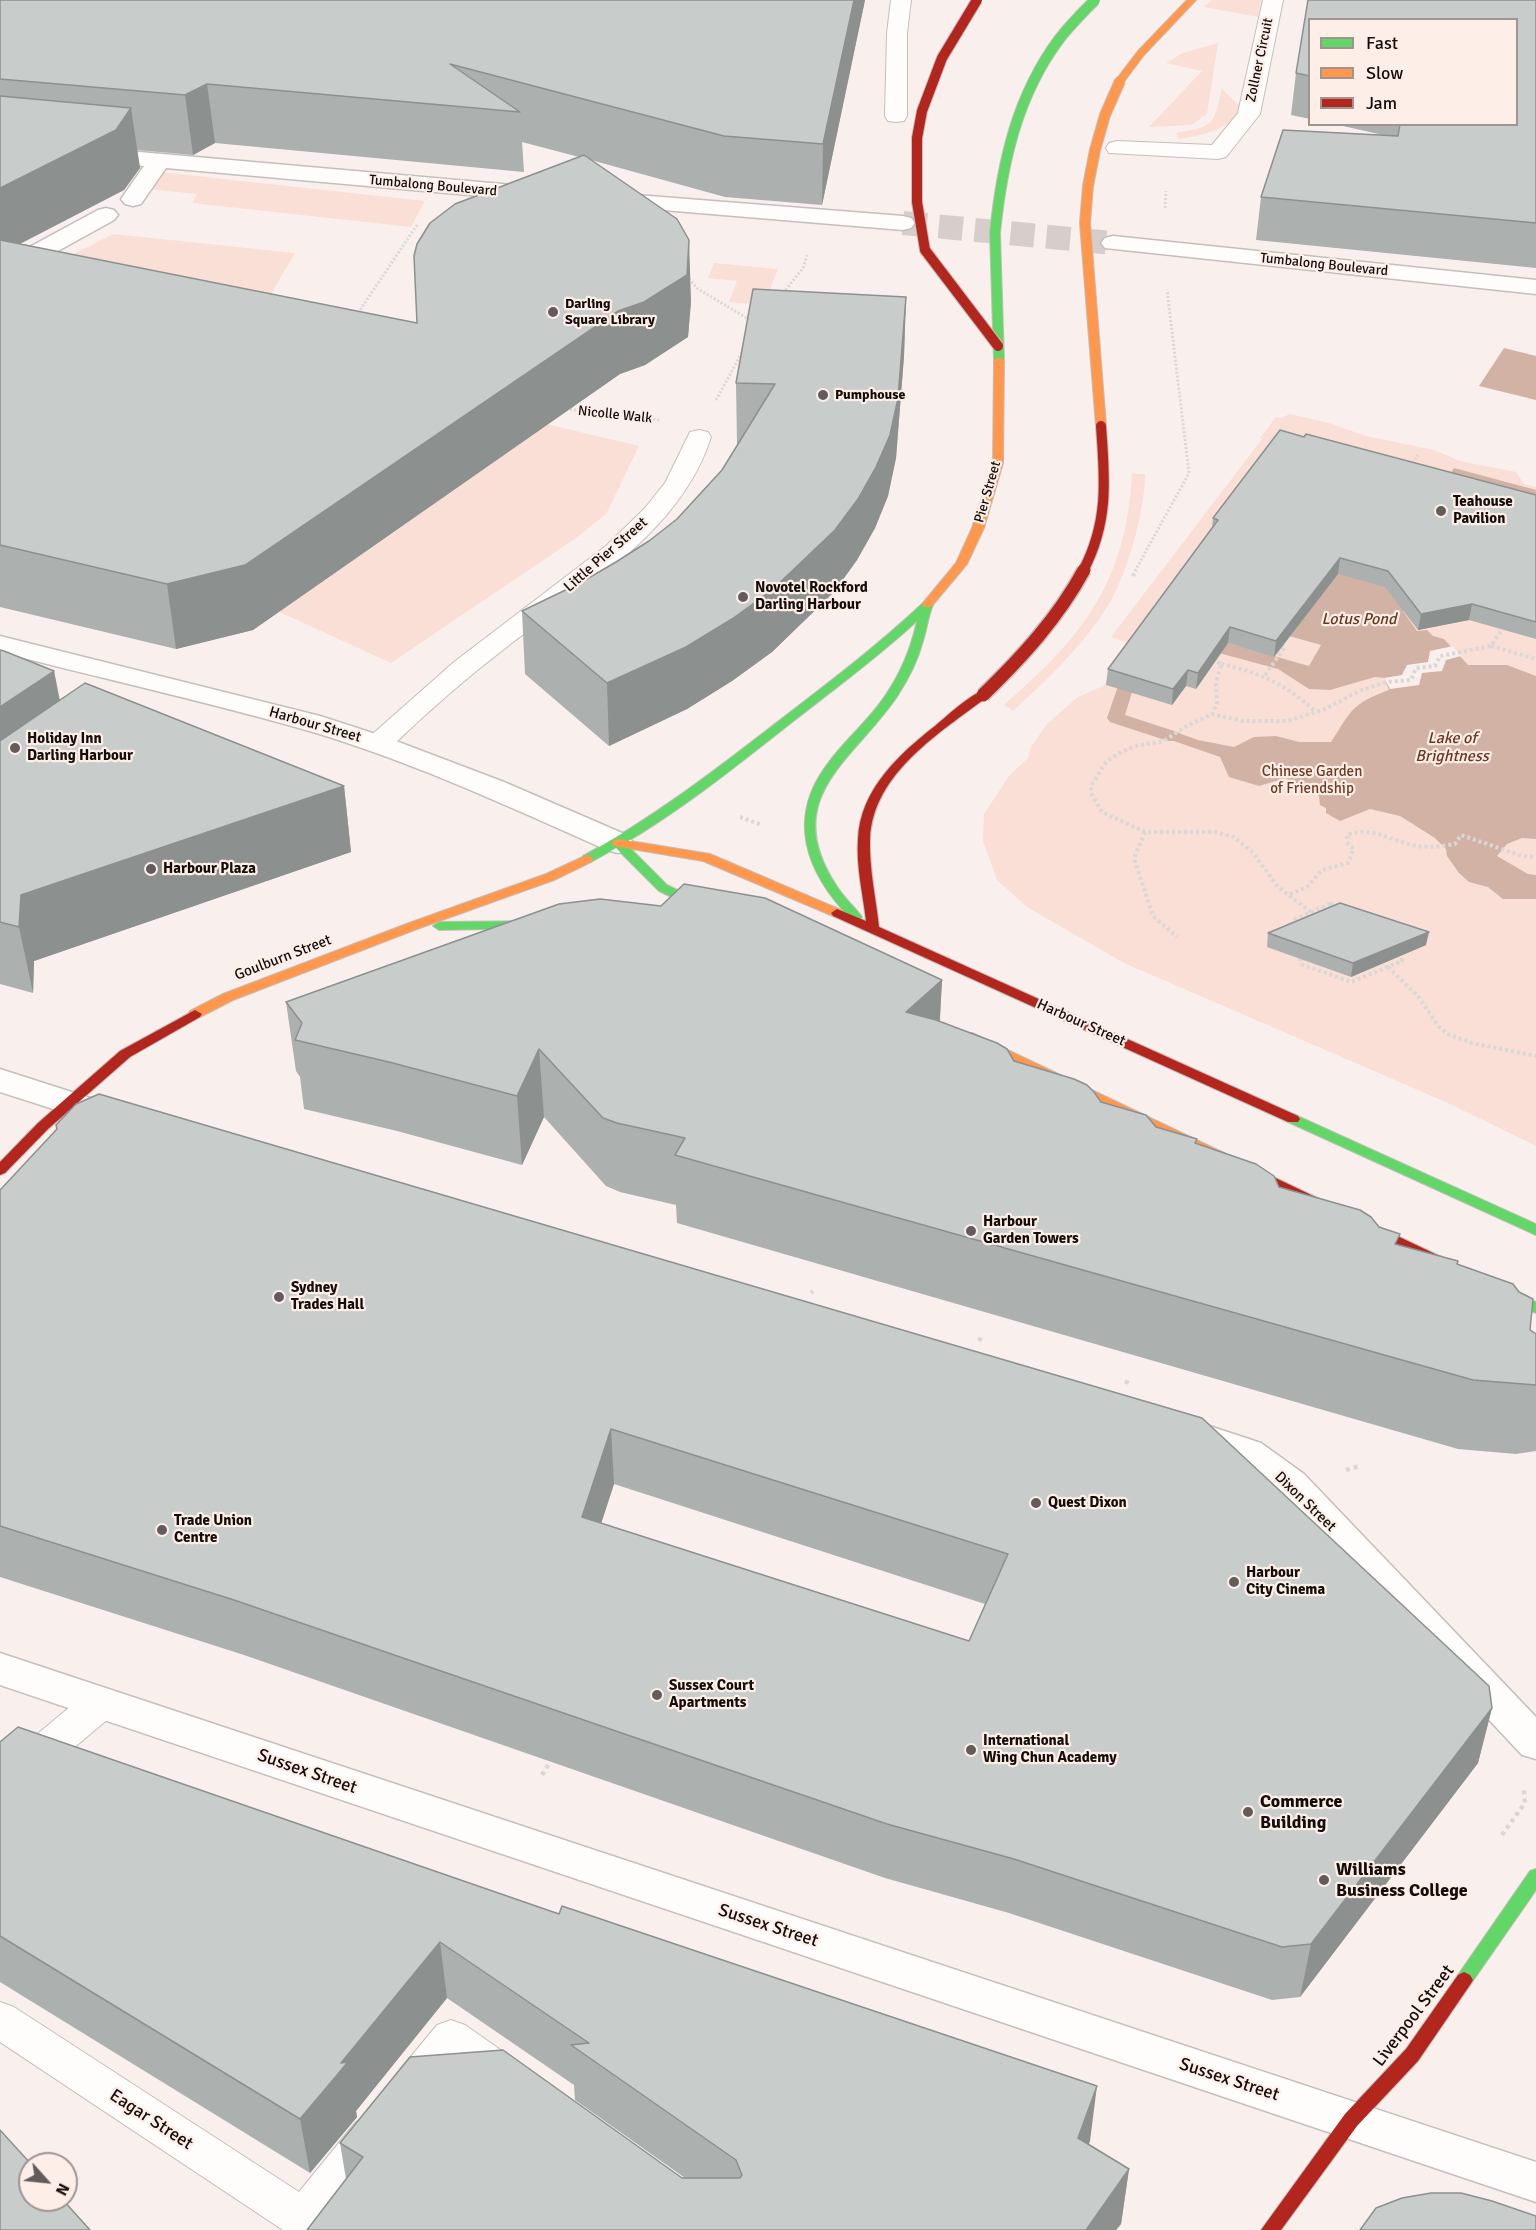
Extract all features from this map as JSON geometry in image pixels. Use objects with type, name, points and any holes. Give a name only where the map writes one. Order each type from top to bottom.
[{"type":"main road","points":[[977,0],[942,58],[922,111],[917,138],[917,202],[925,250],[998,346]]},
{"type":"main road","name":"Pier Street","points":[[618,843],[694,792],[883,645],[926,606],[961,564],[988,500],[998,463],[995,233],[999,183],[1011,133],[1030,86],[1061,37],[1095,0]]},
{"type":"main road","points":[[873,928],[864,834],[873,798],[891,772],[1016,665],[1044,633],[1071,594],[1089,559],[1103,515],[1105,476],[1085,223],[1086,186],[1104,111],[1120,81],[1141,53],[1192,0]]},
{"type":"main road","points":[[873,928],[853,916],[833,894],[817,867],[810,832],[813,800],[822,780],[886,704],[913,660],[926,606]]},
{"type":"main road","name":"Harbour Street","points":[[618,843],[663,888],[722,917]]},
{"type":"main road","name":"Harbour Street","points":[[618,843],[706,857],[873,928],[1536,1230]]},
{"type":"main road","name":"Goulburn Street","points":[[0,1170],[69,1101],[125,1054],[168,1028],[228,997],[413,926],[550,877],[618,843]]},
{"type":"main road","points":[[413,926],[553,926]]},
{"type":"main road","points":[[963,1033],[1536,1308]]},
{"type":"main road","name":"Liverpool Street","points":[[1269,2230],[1351,2120],[1412,2055],[1536,1876]]},
{"type":"street","name":"Tumbalong Boulevard","points":[[69,152],[560,196]]},
{"type":"street","points":[[133,199],[160,160]]},
{"type":"street","points":[[584,198],[903,224]]},
{"type":"street","points":[[0,273],[106,215]]},
{"type":"street","name":"Tumbalong Boulevard","points":[[1113,243],[1536,287]]},
{"type":"street","name":"Harbour Street","points":[[0,644],[310,722],[378,744],[494,789],[618,843]]},
{"type":"street","points":[[139,704],[165,685]]},
{"type":"street","points":[[0,1080],[124,1121]]},
{"type":"street","name":"Dixon Street","points":[[1164,1426],[1248,1453],[1291,1484],[1536,1743]]},
{"type":"street","name":"Sussex Street","points":[[0,1669],[1536,2182]]},
{"type":"lane","points":[[896,116],[897,33],[901,0]]},
{"type":"lane","name":"Zollner Circuit","points":[[1117,148],[1218,152],[1249,114],[1273,0]]},
{"type":"lane","name":"Little Pier Street","points":[[378,744],[406,716],[443,685],[607,558],[642,528],[687,469],[700,431]]},
{"type":"lane","points":[[0,1788],[101,1703]]},
{"type":"lane","name":"Eagar Street","points":[[0,2020],[303,2219],[451,2038],[538,2100]]},
{"type":"path","points":[[358,313],[442,187]]},
{"type":"path","points":[[1129,584],[1189,473],[1162,248],[1166,189]]},
{"type":"path","points":[[777,300],[803,268],[819,217]]},
{"type":"path","points":[[681,272],[698,289],[757,324]]},
{"type":"path","points":[[700,431],[746,345]]},
{"type":"path","name":"Nicolle Walk","points":[[564,408],[700,431]]},
{"type":"path","points":[[1408,469],[1418,455]]},
{"type":"path","points":[[1491,646],[1509,618]]},
{"type":"path","points":[[1495,621],[1516,627]]},
{"type":"path","points":[[1265,675],[1285,647],[1272,643]]},
{"type":"path","points":[[1212,714],[1242,721],[1287,721],[1317,712],[1359,691],[1386,682],[1411,680],[1416,668],[1435,666],[1440,656],[1491,646],[1536,659]]},
{"type":"path","points":[[1211,659],[1221,664],[1265,675],[1303,699],[1317,712]]},
{"type":"path","points":[[1221,664],[1216,683],[1217,704],[1212,714],[1183,728],[1164,741],[1136,746],[1121,752],[1106,762],[1091,786],[1091,793],[1102,812],[1145,832],[1215,832],[1234,837],[1253,853],[1278,886],[1311,912]]},
{"type":"path","points":[[1290,894],[1307,887],[1322,870],[1348,863],[1354,849],[1348,844],[1347,835],[1357,830],[1388,836],[1411,845],[1428,847],[1455,844],[1461,835],[1522,856],[1536,857]]},
{"type":"path","points":[[1145,832],[1134,858],[1153,916],[1177,937]]},
{"type":"path","points":[[1330,904],[1395,925],[1402,961],[1388,968],[1351,982],[1301,964],[1295,919],[1330,904]]},
{"type":"path","points":[[1388,968],[1411,988],[1427,1007],[1439,1027],[1451,1035],[1492,1048],[1536,1056]]},
{"type":"path","points":[[812,1293],[815,1288]]},
{"type":"path","points":[[979,1341],[982,1336]]},
{"type":"path","points":[[542,1775],[550,1762]]},
{"type":"green space","points":[[1212,0],[1261,0],[1258,17],[1204,7]]},
{"type":"green space","points":[[1218,43],[1207,114],[1191,125],[1149,127],[1202,71],[1166,63],[1183,53]]},
{"type":"green space","points":[[1222,89],[1240,106],[1230,121],[1215,130],[1179,139],[1176,133],[1198,129],[1210,123],[1214,118]]},
{"type":"green space","points":[[159,172],[425,201],[411,227],[192,203],[197,194],[147,189]]},
{"type":"green space","points":[[113,234],[295,253],[254,323],[2,291]]},
{"type":"green space","points":[[714,263],[778,269],[764,305],[729,302],[737,281],[708,278]]},
{"type":"green space","name":"Chinese Garden of Friendship","points":[[1290,414],[1329,423],[1366,436],[1434,450],[1460,461],[1516,472],[1524,484],[1536,487],[1536,1146],[1448,1103],[1124,963],[1027,907],[997,880],[983,841],[984,814],[1009,776],[1028,758],[1031,747],[1047,724],[1078,697],[1103,686],[1133,645],[1111,637],[1262,439],[1260,438],[1276,417],[1281,418]]},
{"type":"green space","points":[[542,423],[639,446],[606,514],[576,538],[391,663],[273,609]]},
{"type":"green space","points":[[1132,474],[1145,474],[1142,505],[1134,540],[1117,589],[1078,647],[1013,711],[1004,705],[1032,680],[1078,630],[1110,577],[1121,546]]},
{"type":"water","points":[[1504,348],[1536,356],[1536,400],[1479,386]]},
{"type":"water","points":[[1454,468],[1536,490],[1536,513],[1438,493]]},
{"type":"water","name":"Lake of Brightness","points":[[1318,568],[1444,602],[1403,611],[1417,631],[1427,630],[1433,636],[1444,639],[1468,665],[1507,665],[1536,676],[1536,839],[1522,838],[1507,844],[1497,856],[1528,874],[1536,875],[1536,899],[1503,899],[1488,887],[1469,882],[1459,873],[1447,856],[1446,849],[1435,838],[1400,816],[1370,809],[1340,821],[1326,813],[1326,808],[1320,805],[1319,796],[1286,778],[1259,786],[1229,777],[1220,757],[1148,732],[1150,726],[1167,729],[1198,740],[1234,747],[1254,737],[1276,736],[1299,742],[1331,742],[1359,704],[1389,690],[1384,678],[1375,677],[1330,690],[1309,689],[1278,669],[1219,653],[1228,643],[1309,666],[1321,645],[1275,632]]},
{"type":"pier","points":[[1453,646],[1461,656],[1446,660],[1442,671],[1422,673],[1419,685],[1390,689],[1384,678],[1402,675],[1407,665],[1428,662],[1430,651]]},
{"type":"building","points":[[0,0],[854,0],[823,144],[724,136],[450,64],[520,112],[207,84],[185,95],[0,79]]},
{"type":"building","points":[[1308,0],[1536,0],[1536,223],[1261,197],[1283,130],[1398,136],[1400,126],[1518,126],[1518,18],[1308,18],[1308,76],[1296,73]]},
{"type":"building","points":[[0,96],[131,108],[116,130],[0,188]]},
{"type":"building","points":[[584,155],[677,219],[689,240],[687,275],[644,302],[618,311],[245,565],[167,584],[0,545],[0,240],[417,323],[414,256],[417,244],[430,223],[455,204]]},
{"type":"building","points":[[753,289],[906,297],[898,398],[890,435],[858,499],[835,530],[772,590],[732,619],[686,647],[607,683],[522,611],[580,583],[649,541],[677,519],[722,470],[775,384],[736,383]]},
{"type":"building","points":[[1280,430],[1304,437],[1306,434],[1536,495],[1536,622],[1472,604],[1421,614],[1388,571],[1340,558],[1276,641],[1230,627],[1198,673],[1188,670],[1173,689],[1108,669],[1218,520],[1213,518]]},
{"type":"building","points":[[0,650],[4,651],[54,671],[0,707]]},
{"type":"building","points":[[85,683],[344,786],[21,895],[19,927],[0,922],[0,741]]},
{"type":"building","points":[[684,884],[765,898],[942,980],[906,1012],[936,1020],[997,1043],[1007,1049],[1014,1061],[1087,1085],[1101,1102],[1146,1115],[1156,1127],[1197,1139],[1195,1143],[1256,1164],[1274,1176],[1279,1187],[1360,1210],[1371,1217],[1379,1227],[1400,1234],[1395,1244],[1458,1261],[1457,1264],[1513,1284],[1519,1292],[1533,1299],[1530,1330],[1536,1334],[1536,1385],[1473,1380],[675,1155],[685,1138],[603,1118],[539,1049],[517,1096],[295,1040],[302,1023],[286,1002],[559,904],[600,899],[661,906]]},
{"type":"building","points":[[1340,903],[1429,932],[1353,963],[1268,933]]},
{"type":"building","points":[[99,1094],[1202,1418],[1489,1686],[1492,1708],[1311,1944],[1282,1947],[1014,1859],[887,1824],[234,1600],[0,1526],[0,1190],[57,1129],[56,1125],[76,1104]],"holes":[[[611,1429],[1008,1554],[969,1641],[582,1517]]]},
{"type":"building","points":[[18,1727],[559,1914],[562,1906],[1097,2086],[1078,2138],[1129,2169],[1086,2230],[307,2230],[363,2157],[340,2143],[410,2057],[503,2050],[682,2178],[740,2178],[742,2175],[736,2160],[571,2045],[589,2043],[440,1942],[341,2063],[348,2062],[300,2119],[0,1936],[0,1742]]},
{"type":"building","points":[[0,2130],[20,2152],[18,2152],[18,2212],[74,2212],[90,2230],[0,2230]]},
{"type":"building","points":[[1431,2193],[1461,2193],[1536,2216],[1536,2230],[1360,2230],[1376,2208],[1402,2198]]},
{"type":"waterway","points":[[1125,689],[1116,718],[1174,737]]},
{"type":"tunnel","points":[[903,223],[1113,243]]},
{"type":"traffic: fast","points":[[995,233],[1006,155],[1021,107],[1060,38],[1095,0]]},
{"type":"traffic: fast","points":[[995,233],[999,360]]},
{"type":"traffic: fast","points":[[587,859],[639,829],[714,777],[858,665],[927,605]]},
{"type":"traffic: fast","points":[[856,917],[831,887],[814,852],[810,833],[815,795],[832,766],[876,716],[899,684],[914,652],[926,606]]},
{"type":"traffic: fast","points":[[618,843],[663,888],[715,913]]},
{"type":"traffic: fast","points":[[439,926],[543,925]]},
{"type":"traffic: fast","points":[[1293,1119],[1536,1230]]},
{"type":"traffic: fast","points":[[1491,1287],[1536,1308]]},
{"type":"traffic: fast","points":[[1464,1980],[1536,1876]]},
{"type":"traffic: slow","points":[[1120,81],[1141,53],[1192,0]]},
{"type":"traffic: slow","points":[[1101,426],[1085,223],[1088,186],[1099,133],[1120,81]]},
{"type":"traffic: slow","points":[[927,605],[961,564],[978,528],[998,463],[999,360]]},
{"type":"traffic: slow","points":[[618,843],[706,857],[837,913]]},
{"type":"traffic: slow","points":[[195,1014],[228,997],[413,926],[550,877],[587,859]]},
{"type":"traffic: slow","points":[[972,1037],[1221,1157]]},
{"type":"traffic: jam","points":[[977,0],[942,58],[922,111],[917,138],[917,202],[925,250],[998,346]]},
{"type":"traffic: jam","points":[[983,695],[1041,634],[1075,587],[1088,561],[1098,535],[1105,499],[1101,426]]},
{"type":"traffic: jam","points":[[873,928],[865,870],[864,836],[869,813],[878,792],[891,772],[926,738],[983,695]]},
{"type":"traffic: jam","points":[[837,913],[1293,1119]]},
{"type":"traffic: jam","points":[[0,1170],[43,1126],[125,1054],[195,1014]]},
{"type":"traffic: jam","points":[[1221,1157],[1447,1266]]},
{"type":"traffic: jam","points":[[1270,2230],[1351,2120],[1412,2055],[1464,1980]]},
{"type":"place","name":"Darling Square Library","points":[[553,312]]},
{"type":"place","name":"Pumphouse","points":[[823,395]]},
{"type":"place","name":"Teahouse Pavilion","points":[[1441,511]]},
{"type":"place","name":"Novotel Rockford Darling Harbour","points":[[743,597]]},
{"type":"place","name":"Holiday Inn Darling Harbour","points":[[15,748]]},
{"type":"place","name":"Harbour Plaza","points":[[151,869]]},
{"type":"place","name":"Harbour Garden Towers","points":[[971,1231]]},
{"type":"place","name":"Sydney Trades Hall","points":[[279,1297]]},
{"type":"place","name":"Quest Dixon","points":[[1036,1503]]},
{"type":"place","name":"Trade Union Centre","points":[[162,1530]]},
{"type":"place","name":"Harbour City Cinema","points":[[1234,1582]]},
{"type":"place","name":"Sussex Court Apartments","points":[[657,1695]]},
{"type":"place","name":"International Wing Chun Academy","points":[[971,1750]]},
{"type":"place","name":"Commerce Building","points":[[1248,1812]]},
{"type":"place","name":"Williams Business College","points":[[1324,1880]]},
{"type":"water label","name":"Lotus Pond","points":[[1359,620]]}]
